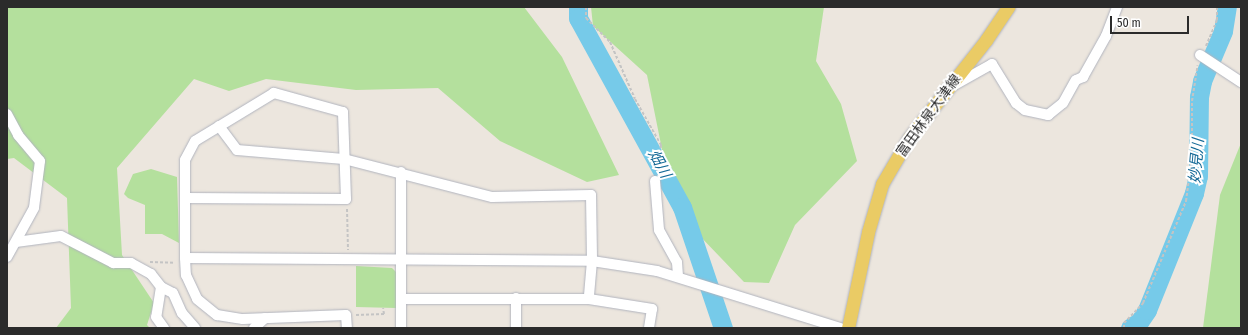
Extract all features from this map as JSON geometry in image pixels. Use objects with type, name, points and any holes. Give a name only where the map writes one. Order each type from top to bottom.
[{"type":"main road","name":"富田林泉大津線","points":[[848,328],[868,232],[882,184],[909,138],[986,40],[1008,7]]},
{"type":"street","points":[[949,87],[992,64],[1016,103],[1026,110],[1048,115],[1063,104],[1076,80],[1083,77],[1106,36],[1117,7]]},
{"type":"street","points":[[1200,55],[1241,82]]},
{"type":"street","points":[[186,198],[346,199],[343,112],[274,93],[195,141],[185,160],[186,198],[181,261],[197,299],[206,308],[217,315],[243,319],[346,315],[347,328]]},
{"type":"street","points":[[7,114],[18,135],[40,161],[34,208],[7,257]]},
{"type":"street","points":[[219,126],[238,150],[344,159],[401,172],[492,197],[591,195],[592,261],[589,299]]},
{"type":"street","points":[[400,328],[401,172]]},
{"type":"street","points":[[655,181],[659,230],[677,262],[678,276]]},
{"type":"street","points":[[16,242],[61,236],[113,263],[131,263],[151,274],[160,287],[173,293],[182,313],[195,328]]},
{"type":"street","points":[[181,261],[592,261],[657,270],[840,328]]},
{"type":"street","points":[[160,287],[156,317],[164,328]]},
{"type":"street","points":[[516,298],[516,328]]},
{"type":"street","points":[[401,299],[589,299],[652,309],[649,328]]},
{"type":"street","points":[[254,328],[265,318]]},
{"type":"path","points":[[586,7],[586,18],[610,42],[635,99],[661,144],[655,181]]},
{"type":"path","points":[[1124,328],[1124,323],[1143,303],[1186,201],[1192,156],[1192,101],[1200,55],[1212,35],[1218,7]]},
{"type":"path","points":[[346,199],[348,254]]},
{"type":"path","points":[[148,262],[181,261]]},
{"type":"path","points":[[383,308],[384,314]]},
{"type":"path","points":[[356,315],[389,314]]},
{"type":"green space","points":[[7,7],[524,7],[562,57],[619,175],[587,182],[500,141],[438,88],[356,90],[266,79],[229,91],[194,79],[117,168],[122,255],[154,303],[147,325],[150,328],[56,328],[71,308],[67,198],[14,158],[7,159]]},
{"type":"green space","points":[[591,7],[824,7],[816,61],[841,104],[857,161],[795,225],[769,283],[744,282],[674,209],[647,75],[593,26]]},
{"type":"green space","points":[[1241,143],[1241,328],[1203,328],[1220,195]]},
{"type":"green space","points":[[151,169],[177,177],[179,243],[162,234],[145,234],[145,205],[128,198],[124,194],[133,174]]},
{"type":"green space","points":[[356,266],[392,268],[396,272],[396,308],[356,307]]},
{"type":"waterway","name":"畑川","points":[[578,7],[578,18],[682,207],[723,328]]},
{"type":"waterway","name":"妙見川","points":[[1130,328],[1139,322],[1147,310],[1194,193],[1198,176],[1199,97],[1202,81],[1223,31],[1227,7]]}]
